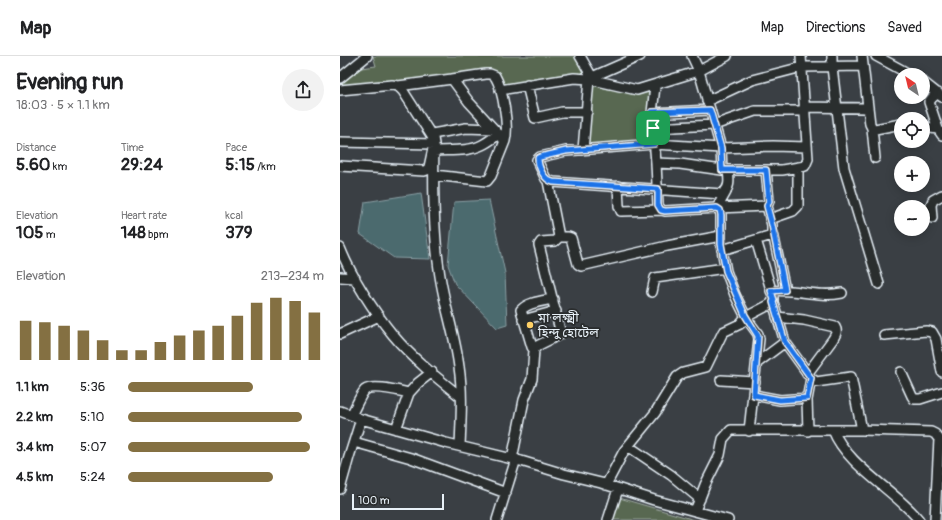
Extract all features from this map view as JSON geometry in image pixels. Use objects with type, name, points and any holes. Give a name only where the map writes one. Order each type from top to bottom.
[{"type":"street","points":[[340,78],[367,56]]},
{"type":"street","points":[[580,56],[591,78],[586,112],[583,150]]},
{"type":"street","points":[[591,78],[640,56]]},
{"type":"street","points":[[692,56],[699,71],[721,148],[729,186],[717,208]]},
{"type":"street","points":[[500,90],[569,78],[591,78],[634,90],[655,86],[699,71],[727,56]]},
{"type":"street","points":[[656,163],[680,164],[725,170],[766,170],[803,167],[807,162],[807,146],[801,56]]},
{"type":"street","points":[[832,56],[844,168],[879,284]]},
{"type":"street","points":[[862,56],[875,158]]},
{"type":"street","points":[[883,57],[900,68]]},
{"type":"street","points":[[652,112],[708,105],[752,80],[802,67],[863,66]]},
{"type":"street","points":[[340,90],[392,85],[398,86],[490,74],[495,76],[500,90],[507,122],[506,134],[466,128],[432,134]]},
{"type":"street","points":[[452,79],[469,102],[499,134]]},
{"type":"street","points":[[527,85],[535,118],[562,112],[586,112]]},
{"type":"street","points":[[398,86],[432,134],[434,148],[433,203],[439,268],[457,354],[461,397],[460,446]]},
{"type":"street","points":[[655,86],[652,112],[658,205],[661,210]]},
{"type":"street","points":[[930,87],[940,95]]},
{"type":"street","points":[[940,95],[932,98],[929,102],[940,132]]},
{"type":"street","points":[[653,128],[714,125],[755,112],[804,109],[868,108]]},
{"type":"street","points":[[872,128],[875,129],[894,125]]},
{"type":"street","points":[[930,129],[940,132]]},
{"type":"street","points":[[340,142],[458,150],[475,148],[499,134]]},
{"type":"street","points":[[434,175],[487,181],[491,176],[499,134]]},
{"type":"street","points":[[559,237],[548,181],[538,164],[538,158],[543,156],[566,151],[654,144],[721,148],[807,146]]},
{"type":"street","points":[[340,166],[424,171],[429,167],[434,148]]},
{"type":"street","points":[[770,219],[793,210],[798,206],[798,168]]},
{"type":"street","points":[[766,170],[769,201],[767,206],[785,290]]},
{"type":"street","points":[[548,181],[722,194],[726,192]]},
{"type":"street","points":[[618,186],[619,206],[621,211],[665,211],[767,206]]},
{"type":"street","points":[[932,218],[931,205],[933,200],[942,195]]},
{"type":"street","points":[[717,208],[720,210],[721,215],[722,250],[726,268],[735,295],[746,317],[758,334],[759,339],[749,431]]},
{"type":"street","points":[[722,250],[770,236],[773,233]]},
{"type":"street","points":[[534,350],[537,346],[558,335],[560,330],[539,245],[541,242],[555,241],[559,237],[571,238],[578,264],[581,266],[666,246],[721,236]]},
{"type":"street","points":[[756,240],[785,342],[809,376],[816,382],[851,377],[862,430]]},
{"type":"street","points":[[340,248],[355,278],[379,316],[398,341],[461,397]]},
{"type":"street","points":[[652,292],[655,278],[726,268]]},
{"type":"street","points":[[340,277],[355,278]]},
{"type":"street","points":[[771,291],[785,290],[825,296],[842,293]]},
{"type":"street","points":[[497,520],[506,493],[514,459],[524,400],[532,379],[534,350],[521,310],[532,304],[553,299]]},
{"type":"street","points":[[606,485],[618,460],[655,413],[677,377],[683,373],[706,367],[714,353],[721,334],[726,330],[740,324],[746,317],[773,302]]},
{"type":"street","points":[[523,320],[556,311]]},
{"type":"street","points":[[340,334],[379,316]]},
{"type":"street","points":[[777,317],[804,320],[835,327],[836,329],[833,339],[809,376],[807,398],[808,430]]},
{"type":"street","points":[[884,335],[926,331],[932,332],[936,339],[941,359],[942,372]]},
{"type":"street","points":[[758,334],[759,333],[767,341]]},
{"type":"street","points":[[757,363],[785,342]]},
{"type":"street","points":[[396,429],[409,393],[418,382],[432,372]]},
{"type":"street","points":[[901,372],[914,399],[920,400],[942,392]]},
{"type":"street","points":[[721,380],[755,382]]},
{"type":"street","points":[[352,415],[365,391],[369,388],[377,387],[409,393]]},
{"type":"street","points":[[754,395],[780,400],[807,398]]},
{"type":"street","points":[[340,411],[396,429],[514,459],[728,520]]},
{"type":"street","points":[[340,489],[361,419]]},
{"type":"street","points":[[695,511],[704,485],[720,455],[725,435],[731,430],[862,430],[931,432],[940,434],[939,486],[935,520]]},
{"type":"street","points":[[833,430],[840,445],[857,463],[904,504],[919,520]]},
{"type":"street","points":[[354,442],[411,458],[506,493]]},
{"type":"street","points":[[628,446],[671,475],[700,499]]},
{"type":"street","points":[[608,520],[618,489]]},
{"type":"green space","points":[[373,56],[578,56],[588,76],[501,88],[495,71],[426,81],[340,88],[340,71],[376,66]]},
{"type":"green space","points":[[591,84],[608,89],[651,88],[654,144],[587,150]]},
{"type":"green space","points":[[616,497],[695,520],[603,520],[608,502]]},
{"type":"water","points":[[421,193],[430,259],[394,258],[360,234],[365,202]]},
{"type":"water","points":[[489,200],[505,273],[507,325],[497,328],[455,284],[448,265],[454,202]]},
{"type":"place","name":"মা লক্ষ্মী হিন্দু হোটেল","points":[[530,325]]},
{"type":"route","points":[[710,110],[721,148],[722,170],[766,170],[769,201],[767,206],[785,290],[771,291],[787,347],[811,378],[807,398],[780,400],[754,395],[759,339],[758,334],[747,319],[735,295],[726,271],[721,244],[720,210],[717,208],[661,210],[658,205],[658,189],[548,181],[538,164],[538,158],[540,157],[566,151],[654,144],[653,128],[652,112],[710,110]]}]
